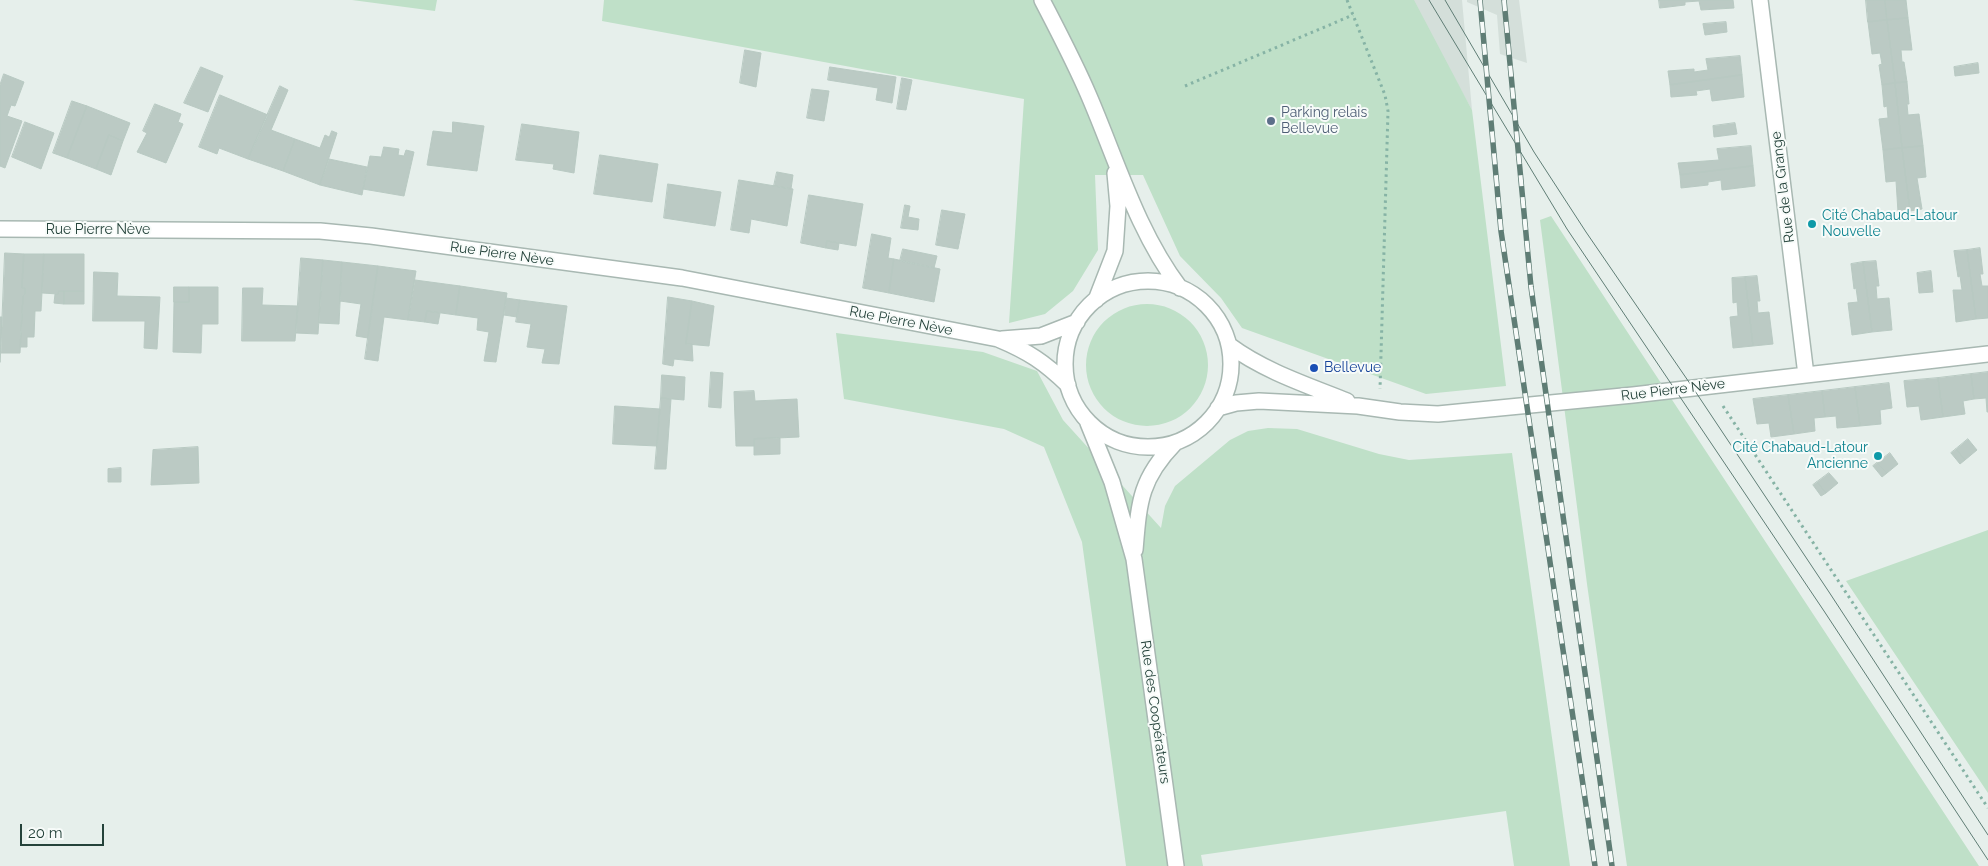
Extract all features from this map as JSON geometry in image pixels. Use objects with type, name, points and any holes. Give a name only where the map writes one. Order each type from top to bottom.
[{"type":"street","points":[[1042,0],[1089,96],[1113,159],[1162,262],[1180,288]]},
{"type":"street","name":"Rue de la Grange","points":[[1760,0],[1806,375]]},
{"type":"street","points":[[1096,300],[1112,263],[1117,237],[1118,206],[1113,159]]},
{"type":"street","name":"Rue Pierre Nève","points":[[0,229],[320,231],[371,236],[682,278],[998,339],[1042,361],[1068,385]]},
{"type":"street","points":[[1137,282],[1159,282],[1180,288],[1200,299],[1215,315],[1229,345],[1231,356],[1230,378],[1224,398],[1218,408],[1199,429],[1186,438],[1151,447],[1126,444],[1104,434],[1085,418],[1078,408],[1068,385],[1066,352],[1077,322],[1096,300],[1115,288],[1137,282]]},
{"type":"street","name":"Rue Pierre Nève","points":[[998,339],[1041,336],[1077,322]]},
{"type":"street","name":"Rue Pierre Nève","points":[[1229,345],[1244,356],[1268,369],[1358,406]]},
{"type":"street","name":"Rue Pierre Nève","points":[[1218,408],[1236,403],[1259,401],[1358,406],[1438,414],[1710,386],[1988,354]]},
{"type":"street","name":"Rue des Coopérateurs","points":[[1085,418],[1106,465],[1134,558],[1176,866]]},
{"type":"street","name":"Rue des Coopérateurs","points":[[1134,558],[1138,513],[1146,482],[1155,464],[1175,442]]},
{"type":"path","points":[[1347,0],[1385,96],[1389,118],[1379,409]]},
{"type":"path","points":[[1185,86],[1353,15]]},
{"type":"path","points":[[1710,386],[1988,808]]},
{"type":"shaded area","points":[[1411,0],[1462,0],[1472,110],[1441,54]]},
{"type":"shaded area","points":[[1467,0],[1519,0],[1527,63],[1500,54],[1497,15],[1467,2]]},
{"type":"green space","points":[[352,0],[437,0],[435,11]]},
{"type":"green space","points":[[604,0],[1414,0],[1472,110],[1506,386],[1426,394],[1242,328],[1221,298],[1180,256],[1143,175],[1095,175],[1098,250],[1073,291],[1045,314],[1009,323],[1024,99],[602,21]]},
{"type":"green space","points":[[1551,216],[1979,866],[1627,866],[1587,584],[1540,220]]},
{"type":"green space","points":[[1147,304],[1170,309],[1190,322],[1203,342],[1208,365],[1203,388],[1190,408],[1170,421],[1147,426],[1124,421],[1104,408],[1091,388],[1086,365],[1091,342],[1104,322],[1124,309]]},
{"type":"green space","points":[[836,333],[983,352],[1037,371],[1063,420],[1161,528],[1165,506],[1175,486],[1230,440],[1248,431],[1268,428],[1297,429],[1379,454],[1409,460],[1512,453],[1570,866],[1514,866],[1506,811],[1201,855],[1203,866],[1126,866],[1082,542],[1044,447],[1004,429],[844,399]]},
{"type":"green space","points":[[1988,530],[1988,793],[1846,581]]},
{"type":"building","points":[[1659,0],[1733,0],[1734,8],[1701,10],[1699,1],[1660,8]]},
{"type":"building","points":[[1866,0],[1885,0],[1887,20],[1868,22]]},
{"type":"building","points":[[1885,0],[1906,0],[1908,18],[1887,20]]},
{"type":"building","points":[[1908,18],[1912,50],[1901,50],[1907,82],[1895,83],[1887,20]]},
{"type":"building","points":[[1887,20],[1895,83],[1882,85],[1879,65],[1882,64],[1880,53],[1872,54],[1868,22]]},
{"type":"building","points":[[1726,22],[1727,32],[1705,35],[1703,24]]},
{"type":"building","points":[[745,50],[761,53],[756,87],[740,83]]},
{"type":"building","points":[[1740,56],[1742,75],[1670,85],[1668,71],[1694,69],[1694,72],[1708,70],[1706,59]]},
{"type":"building","points":[[1978,63],[1979,73],[1955,76],[1954,67]]},
{"type":"building","points":[[201,67],[223,76],[208,112],[184,103]]},
{"type":"building","points":[[830,67],[896,77],[892,103],[876,100],[878,88],[828,80]]},
{"type":"building","points":[[4,74],[24,82],[15,106],[11,105],[7,116],[22,121],[5,168],[0,166],[0,85]]},
{"type":"building","points":[[1742,75],[1744,97],[1712,101],[1710,89],[1696,91],[1697,95],[1671,97],[1670,85]]},
{"type":"building","points":[[902,78],[912,80],[906,110],[897,109]]},
{"type":"building","points":[[1907,82],[1908,115],[1919,114],[1923,146],[1902,148],[1895,83]]},
{"type":"building","points":[[1895,83],[1902,148],[1883,150],[1879,119],[1888,118],[1887,106],[1884,107],[1882,85]]},
{"type":"building","points":[[280,86],[288,90],[271,130],[295,139],[283,171],[248,159]]},
{"type":"building","points":[[812,89],[829,91],[824,121],[807,118]]},
{"type":"building","points":[[220,95],[268,115],[248,159],[219,148],[217,154],[199,147]]},
{"type":"building","points":[[72,101],[87,106],[67,158],[53,153]]},
{"type":"building","points":[[155,104],[181,114],[178,122],[183,124],[166,163],[137,152],[147,133],[143,131]]},
{"type":"building","points":[[87,106],[130,123],[123,141],[109,135],[96,169],[67,158]]},
{"type":"building","points":[[25,122],[54,133],[41,169],[12,157]]},
{"type":"building","points":[[453,122],[484,126],[477,171],[427,165],[433,131],[452,133]]},
{"type":"building","points":[[1735,123],[1737,134],[1714,137],[1713,126]]},
{"type":"building","points":[[522,124],[579,132],[574,173],[553,169],[554,164],[516,160]]},
{"type":"building","points":[[332,131],[337,133],[320,185],[283,171],[295,139],[320,148],[325,135],[329,137]]},
{"type":"building","points":[[109,135],[123,141],[111,175],[96,169]]},
{"type":"building","points":[[1751,146],[1753,166],[1680,175],[1678,163],[1719,160],[1717,149]]},
{"type":"building","points":[[1923,146],[1926,177],[1917,178],[1922,209],[1910,211],[1902,148]]},
{"type":"building","points":[[384,147],[399,149],[398,155],[404,156],[406,150],[414,152],[404,196],[363,189],[370,156],[381,157]]},
{"type":"building","points":[[1902,148],[1910,211],[1898,212],[1896,181],[1886,182],[1883,150]]},
{"type":"building","points":[[600,155],[658,164],[652,202],[594,194]]},
{"type":"building","points":[[329,159],[367,167],[362,195],[320,185]]},
{"type":"building","points":[[1753,166],[1755,186],[1722,190],[1721,180],[1708,182],[1708,185],[1681,188],[1680,175]]},
{"type":"building","points":[[777,172],[793,175],[791,189],[774,186]]},
{"type":"building","points":[[739,180],[793,189],[787,226],[751,219],[749,233],[731,230]]},
{"type":"building","points":[[668,184],[721,192],[715,226],[664,218]]},
{"type":"building","points":[[809,195],[863,204],[856,246],[827,241],[826,248],[801,243]]},
{"type":"building","points":[[905,205],[910,206],[908,217],[919,219],[918,230],[901,228]]},
{"type":"building","points":[[942,210],[965,214],[958,249],[936,245]]},
{"type":"building","points":[[872,234],[891,238],[888,258],[894,259],[889,293],[863,288]]},
{"type":"building","points":[[827,241],[839,243],[838,250],[826,248]]},
{"type":"building","points":[[1980,248],[1983,274],[1980,274],[1982,286],[1988,286],[1988,318],[1976,319],[1967,250]]},
{"type":"building","points":[[903,249],[937,256],[934,268],[900,261]]},
{"type":"building","points":[[1967,250],[1976,319],[1956,322],[1953,290],[1962,290],[1954,251]]},
{"type":"building","points":[[5,253],[24,254],[22,288],[25,288],[25,294],[23,296],[20,353],[1,353]]},
{"type":"building","points":[[24,254],[44,254],[41,311],[35,311],[34,337],[27,337],[27,347],[20,347],[23,296],[25,294],[25,288],[22,288]]},
{"type":"building","points":[[44,254],[84,254],[84,291],[59,291],[58,294],[42,293]]},
{"type":"building","points":[[301,258],[323,260],[318,334],[296,333]]},
{"type":"building","points":[[894,259],[940,269],[934,302],[889,293]]},
{"type":"building","points":[[323,260],[342,262],[339,324],[319,323]]},
{"type":"building","points":[[1876,261],[1879,286],[1876,286],[1877,299],[1889,298],[1892,330],[1872,332],[1863,262]]},
{"type":"building","points":[[342,262],[378,266],[368,338],[356,336],[361,304],[340,301]]},
{"type":"building","points":[[1863,262],[1872,332],[1852,335],[1848,303],[1858,302],[1856,288],[1854,289],[1851,264]]},
{"type":"building","points":[[378,266],[416,271],[408,320],[384,317],[378,361],[365,359]]},
{"type":"building","points":[[1931,271],[1933,292],[1919,293],[1917,273]]},
{"type":"building","points":[[94,272],[118,273],[117,296],[160,297],[157,349],[144,348],[145,321],[93,321]]},
{"type":"building","points":[[1757,276],[1760,301],[1757,301],[1758,313],[1769,312],[1773,344],[1753,346],[1745,277]]},
{"type":"building","points":[[1745,277],[1753,346],[1733,348],[1730,317],[1738,316],[1737,302],[1733,303],[1732,278]]},
{"type":"building","points":[[415,280],[460,286],[456,315],[427,311],[425,322],[408,320]]},
{"type":"building","points":[[460,286],[507,293],[496,362],[484,361],[489,332],[477,330],[478,318],[456,315]]},
{"type":"building","points":[[174,287],[189,287],[189,302],[174,302]]},
{"type":"building","points":[[189,287],[218,287],[218,324],[202,324],[201,353],[173,352],[174,302],[189,302]]},
{"type":"building","points":[[243,288],[263,288],[262,305],[298,306],[295,341],[242,341]]},
{"type":"building","points":[[59,291],[64,291],[64,304],[54,303],[55,294],[58,294]]},
{"type":"building","points":[[64,291],[84,291],[84,304],[64,304]]},
{"type":"building","points":[[668,297],[692,301],[686,344],[692,344],[693,361],[674,359],[673,366],[663,364]]},
{"type":"building","points":[[506,298],[520,300],[517,317],[504,315]]},
{"type":"building","points":[[520,300],[567,306],[559,364],[542,363],[545,349],[527,347],[531,324],[516,322]]},
{"type":"building","points":[[692,301],[714,306],[709,346],[686,344]]},
{"type":"building","points":[[427,311],[440,313],[438,324],[425,322]]},
{"type":"building","points":[[0,317],[2,317],[0,362]]},
{"type":"building","points":[[711,372],[723,373],[721,408],[709,407]]},
{"type":"building","points":[[1988,372],[1987,412],[1986,398],[1974,399],[1971,374]]},
{"type":"building","points":[[1971,374],[1974,399],[1963,401],[1965,414],[1943,417],[1938,378]]},
{"type":"building","points":[[662,375],[685,377],[684,400],[661,398]]},
{"type":"building","points":[[1938,378],[1943,417],[1921,420],[1919,406],[1907,407],[1904,381]]},
{"type":"building","points":[[1889,383],[1892,408],[1880,410],[1881,424],[1860,426],[1855,387]]},
{"type":"building","points":[[1855,387],[1860,426],[1837,428],[1836,416],[1825,417],[1822,391]]},
{"type":"building","points":[[754,391],[755,401],[797,399],[799,437],[754,439],[754,446],[736,446],[734,392]]},
{"type":"building","points":[[1822,391],[1825,417],[1814,418],[1815,431],[1794,434],[1788,395]]},
{"type":"building","points":[[1788,395],[1794,434],[1771,437],[1769,423],[1757,424],[1753,399]]},
{"type":"building","points":[[661,398],[671,399],[666,469],[655,469]]},
{"type":"building","points":[[615,406],[660,409],[657,446],[613,444]]},
{"type":"building","points":[[780,438],[780,454],[754,455],[754,439]]},
{"type":"building","points":[[1968,439],[1977,450],[1965,460],[1956,449]]},
{"type":"building","points":[[198,447],[199,483],[151,485],[153,450]]},
{"type":"building","points":[[1956,449],[1965,460],[1960,464],[1951,453]]},
{"type":"building","points":[[1890,453],[1898,464],[1887,473],[1877,463]]},
{"type":"building","points":[[1877,463],[1887,473],[1882,477],[1873,466]]},
{"type":"building","points":[[121,468],[121,482],[108,482],[108,469]]},
{"type":"building","points":[[1829,473],[1838,483],[1826,493],[1817,482]]},
{"type":"building","points":[[1817,482],[1826,493],[1821,496],[1813,485]]},
{"type":"tram line","points":[[1429,0],[1567,229],[1824,611],[1988,860]]},
{"type":"tram line","points":[[1445,0],[1534,152],[1586,232],[1693,388],[1988,835]]},
{"type":"railway","points":[[1480,0],[1501,231],[1595,866]]},
{"type":"railway","points":[[1504,0],[1531,287],[1612,866]]},
{"type":"place","name":"Parking relais Bellevue","points":[[1271,121]]},
{"type":"place","name":"Cité Chabaud-Latour Nouvelle","points":[[1812,224]]},
{"type":"place","name":"Bellevue","points":[[1314,368]]},
{"type":"place","name":"Cité Chabaud-Latour Ancienne","points":[[1878,456]]}]
